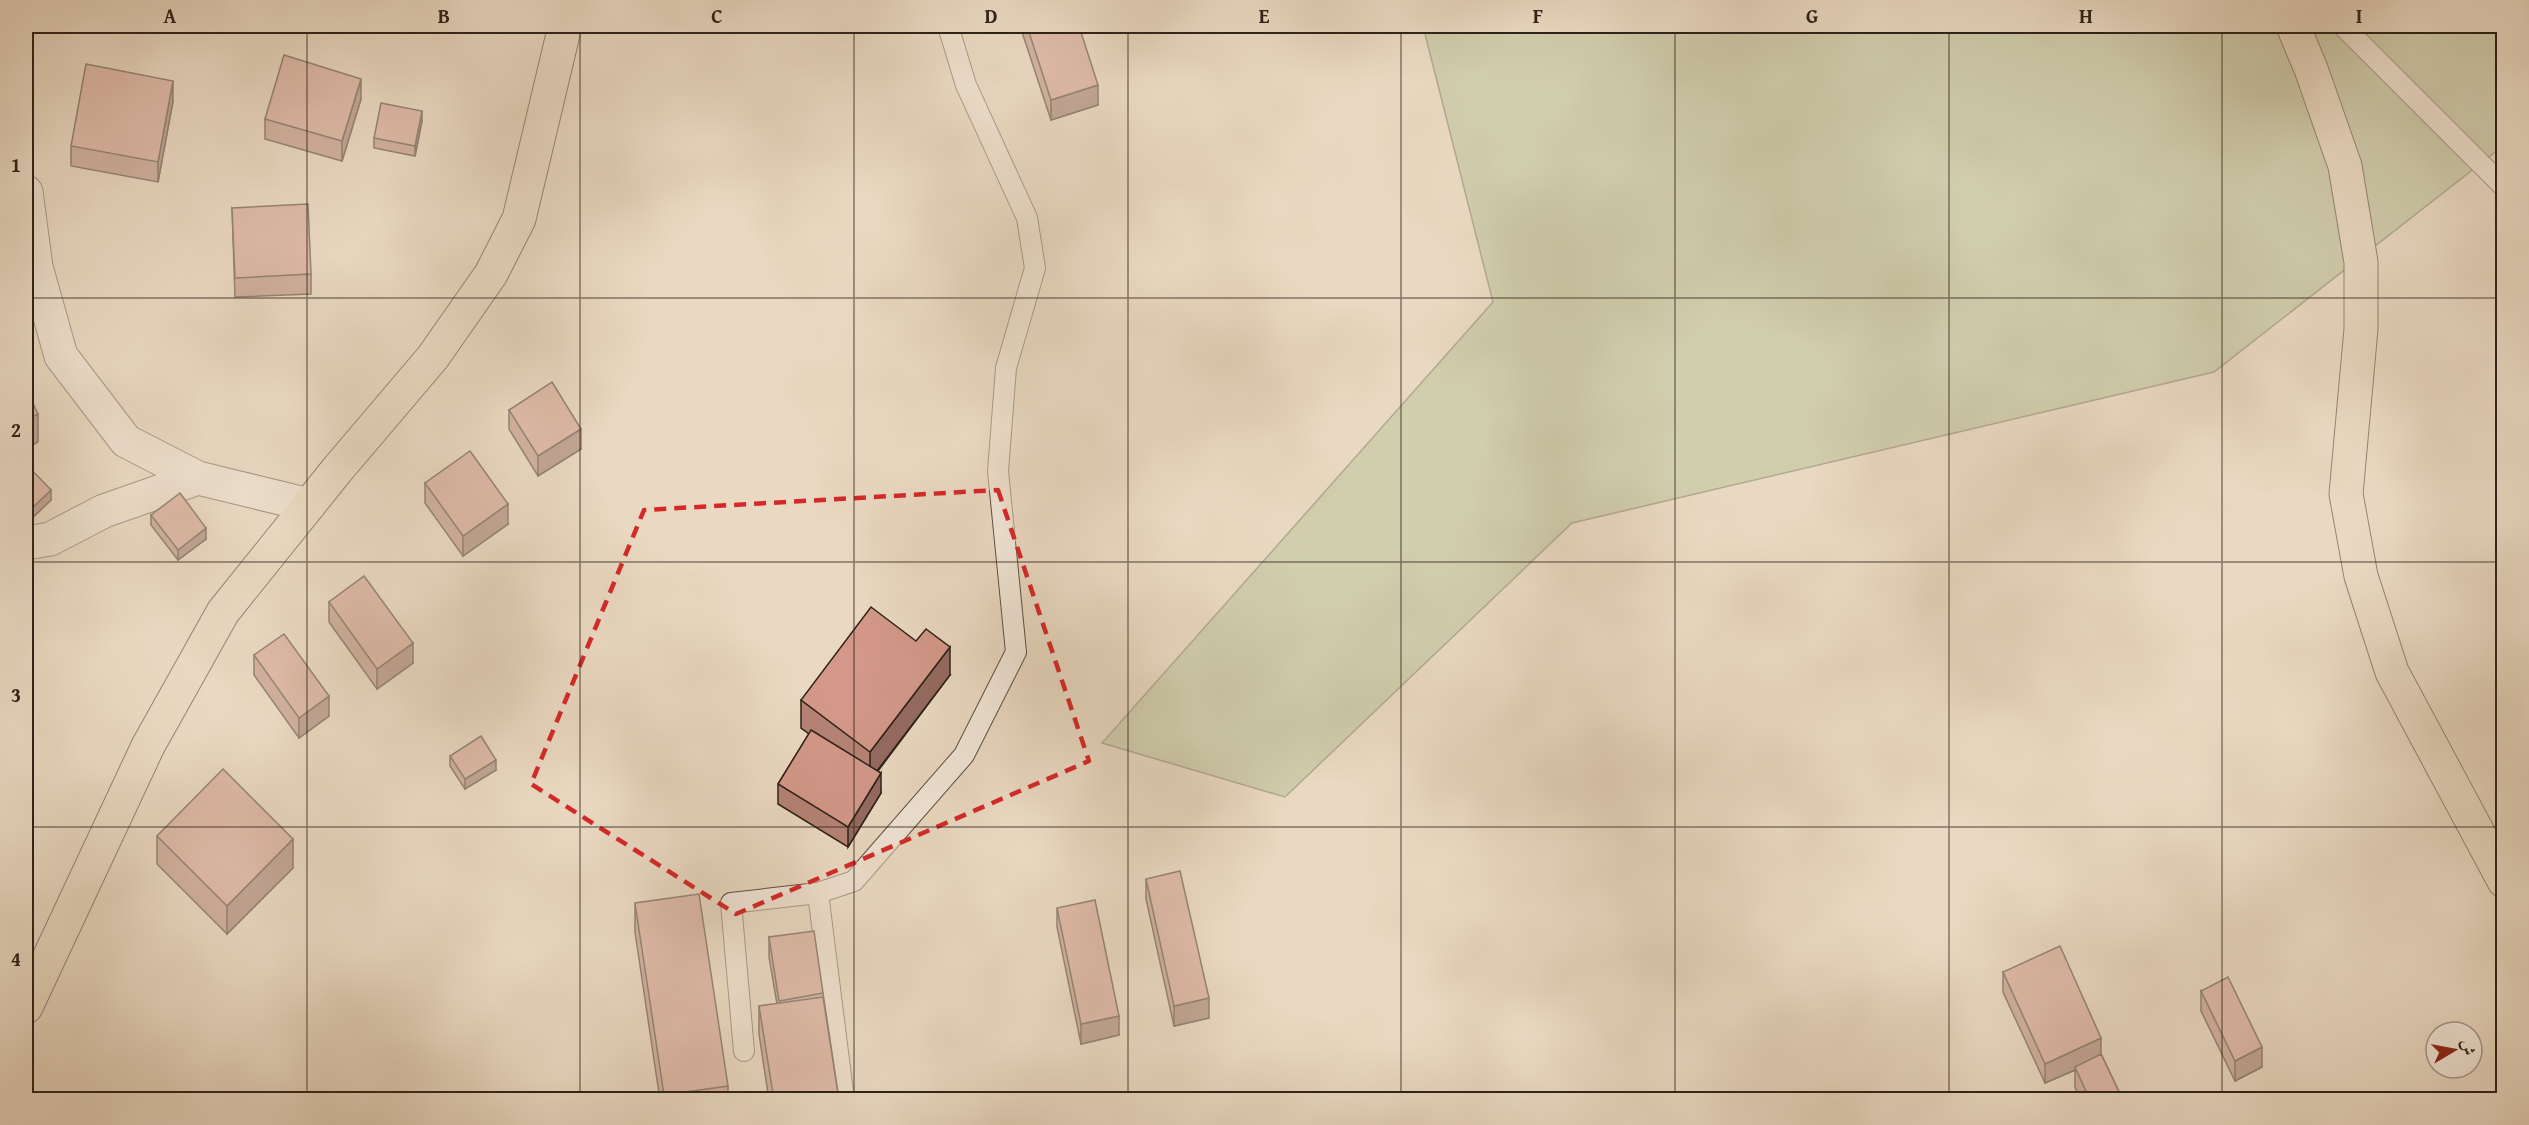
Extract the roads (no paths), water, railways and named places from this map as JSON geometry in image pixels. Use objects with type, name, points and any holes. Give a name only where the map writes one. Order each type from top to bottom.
[{"type":"main road","points":[[26,1006],[148,746],[223,612],[433,357],[491,274],[519,219],[565,26]]},
{"type":"main road","points":[[2293,26],[2345,165],[2361,262],[2361,329],[2346,494],[2361,576],[2392,672],[2504,881]]},
{"type":"street","points":[[26,192],[36,267],[61,356],[126,441],[198,478],[309,505]]},
{"type":"street","points":[[26,543],[50,539],[104,511],[198,478]]},
{"type":"lane","points":[[554,76],[583,26]]},
{"type":"lane","points":[[744,1051],[731,903],[818,893],[854,881],[964,755],[1016,652],[998,471],[1006,368],[1035,268],[1026,218],[966,85],[948,26]]},
{"type":"lane","points":[[2343,26],[2504,187]]},
{"type":"lane","points":[[818,893],[844,1100]]}]
